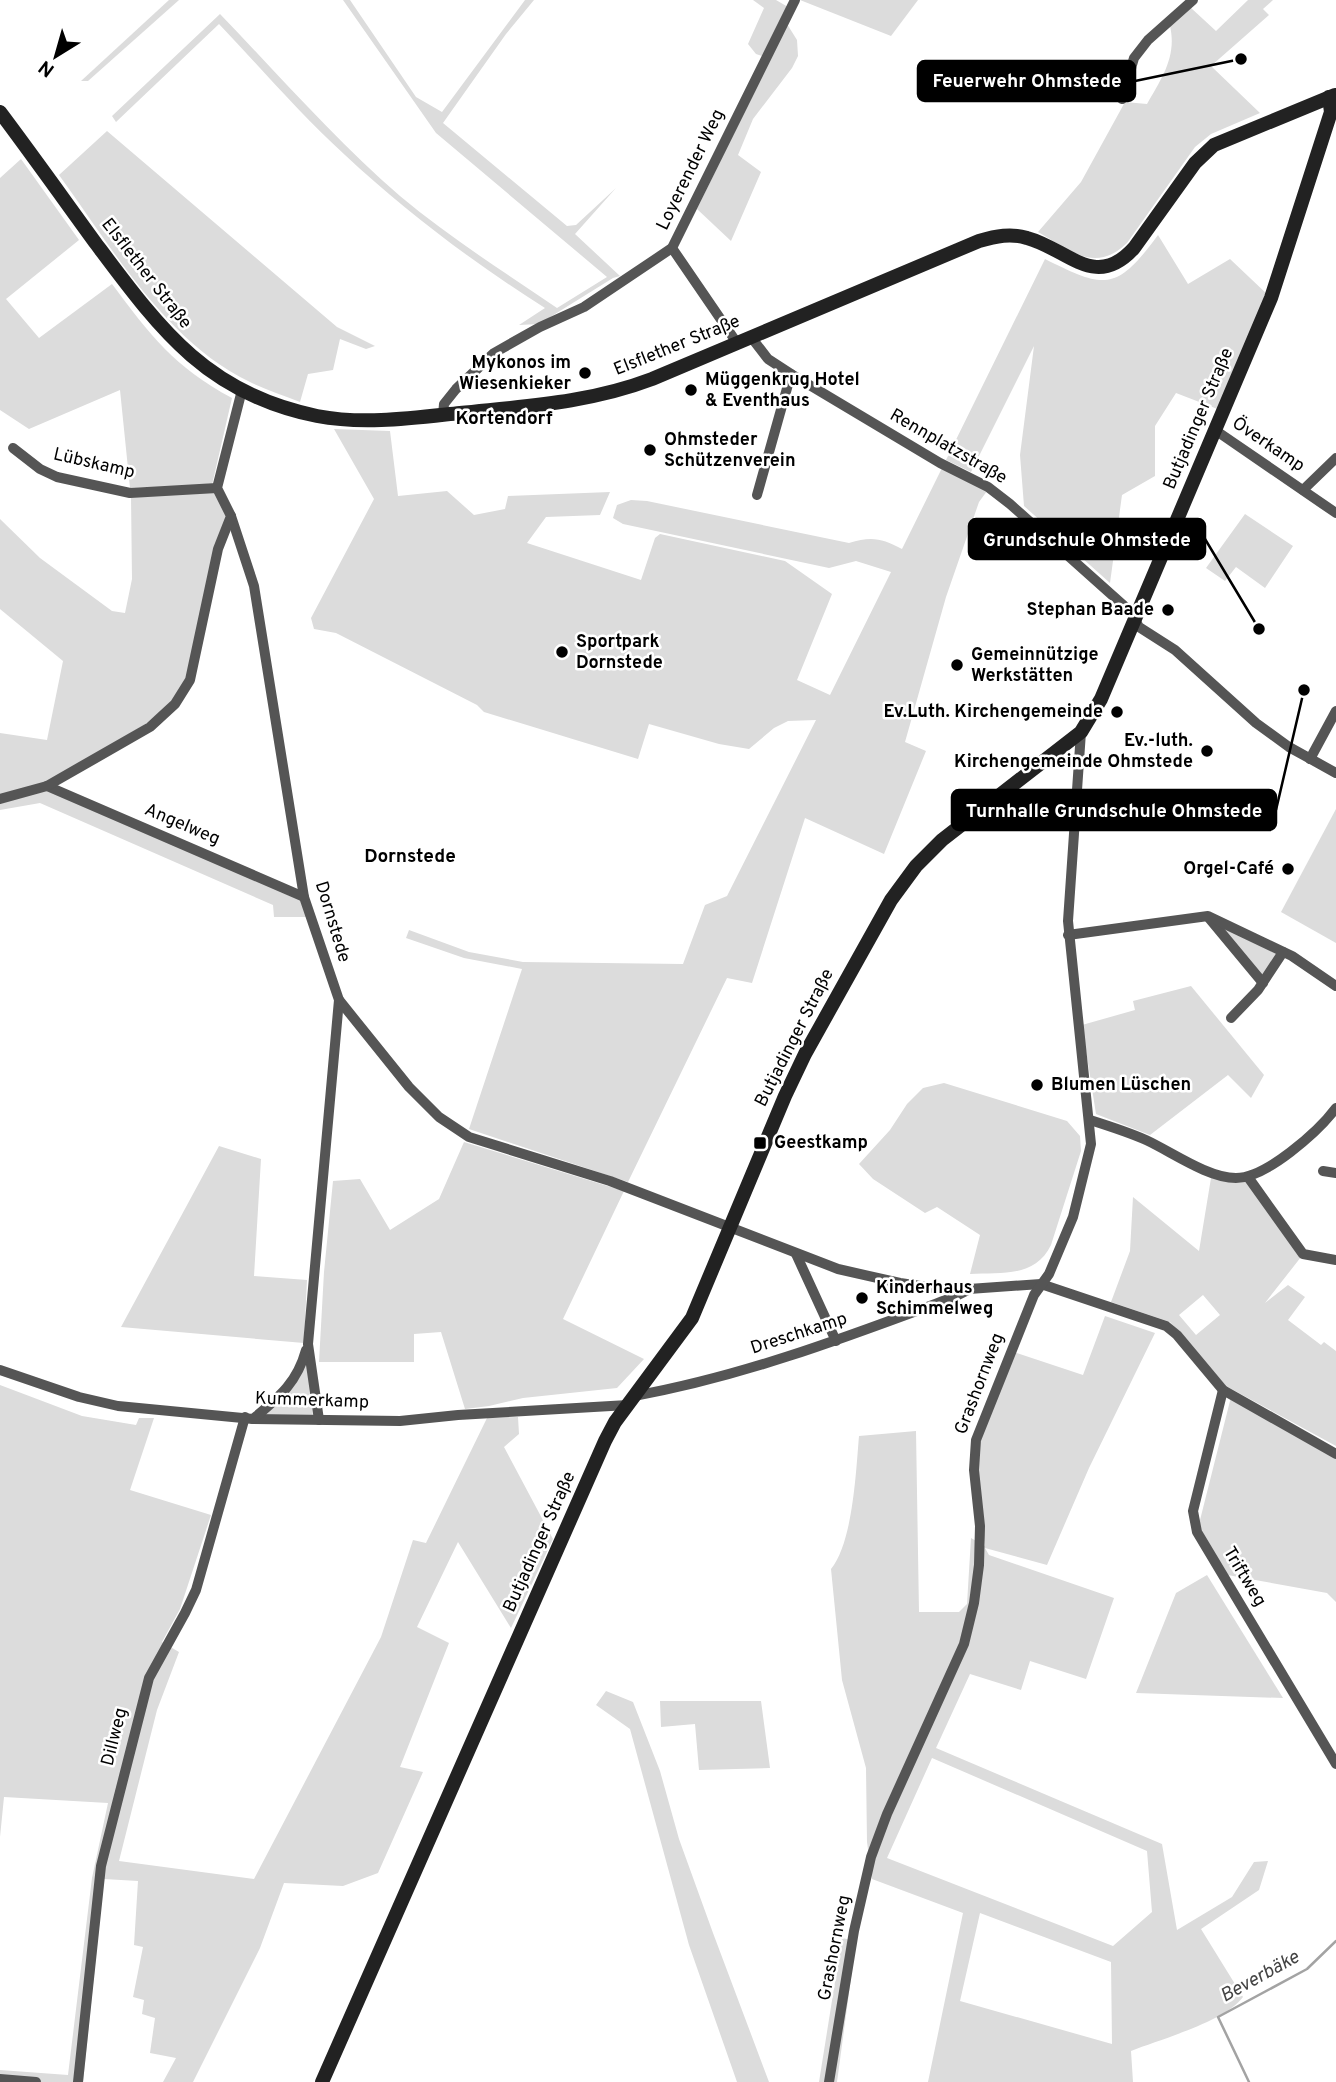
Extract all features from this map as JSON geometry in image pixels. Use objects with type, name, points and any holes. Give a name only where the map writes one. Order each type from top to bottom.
[{"type":"street","name":"Loyerender Weg","points":[[443,415],[444,404],[456,389],[494,353],[540,327],[584,307],[672,248],[795,0]]},
{"type":"street","points":[[1122,99],[1134,58],[1148,40],[1193,0]]},
{"type":"street","name":"Elsflether Straße","points":[[0,112],[156,323],[192,357],[221,379],[295,411],[319,417],[378,420],[566,402],[605,395],[652,379],[979,241],[999,236],[1030,238],[1087,266],[1098,268],[1110,265],[1121,260],[1134,248],[1195,163],[1214,145],[1332,96]]},
{"type":"street","name":"Butjadinger Straße","points":[[322,2082],[605,1441],[631,1400],[692,1318],[785,1096],[805,1054],[891,900],[916,866],[942,840],[1081,732],[1101,699],[1271,298],[1331,111],[1332,96]]},
{"type":"street","points":[[672,248],[737,343]]},
{"type":"street","name":"Rennplatzstraße","points":[[751,337],[768,359],[791,374],[942,464],[988,487],[1131,612],[1139,627],[1175,650],[1256,723],[1336,773]]},
{"type":"street","points":[[757,495],[791,374]]},
{"type":"street","points":[[217,488],[242,390]]},
{"type":"street","name":"Överkamp","points":[[1215,430],[1336,513]]},
{"type":"street","name":"Lübskamp","points":[[13,448],[40,469],[57,477],[130,493],[217,488]]},
{"type":"street","points":[[1303,490],[1336,458]]},
{"type":"street","name":"Dornstede","points":[[217,488],[230,516],[254,586],[303,897],[339,1000],[308,1343],[301,1369],[282,1394],[249,1418]]},
{"type":"street","points":[[0,799],[47,786],[149,727],[175,704],[190,680],[218,549],[230,516]]},
{"type":"street","points":[[1310,759],[1336,711]]},
{"type":"street","name":"Grashornweg","points":[[829,2082],[854,1931],[871,1857],[887,1814],[964,1644],[974,1603],[980,1527],[974,1470],[976,1440],[1034,1295],[1049,1274],[1073,1217],[1091,1144],[1068,935],[1069,883],[1080,780],[1081,732]]},
{"type":"street","name":"Angelweg","points":[[47,786],[303,897]]},
{"type":"street","points":[[1208,916],[1263,983]]},
{"type":"street","points":[[1068,935],[1208,916],[1283,952],[1336,986]]},
{"type":"street","points":[[1231,1018],[1263,983],[1283,952]]},
{"type":"street","points":[[339,1000],[408,1087],[439,1117],[469,1137],[611,1181],[838,1269],[900,1283],[969,1289],[1041,1284],[1166,1326],[1177,1335],[1223,1390],[1336,1454]]},
{"type":"street","points":[[1090,1120],[1145,1140],[1212,1173],[1224,1177],[1248,1177],[1302,1141],[1336,1108]]},
{"type":"street","points":[[1323,1171],[1336,1173]]},
{"type":"street","points":[[1248,1177],[1303,1254],[1336,1259]]},
{"type":"street","points":[[796,1254],[836,1341]]},
{"type":"street","name":"Dreschkamp","points":[[631,1400],[705,1381],[836,1341],[969,1289]]},
{"type":"street","name":"Dornstede","points":[[308,1343],[319,1420]]},
{"type":"street","name":"Kummerkamp","points":[[0,1370],[79,1397],[118,1406],[249,1418],[400,1421],[631,1400]]},
{"type":"street","name":"Triftweg","points":[[1223,1390],[1193,1511],[1197,1532],[1336,1764]]},
{"type":"street","name":"Dillweg","points":[[78,2082],[101,1866],[133,1734],[149,1678],[195,1590],[249,1418]]},
{"type":"street","points":[[0,2079],[36,2082]]},
{"type":"shaded area","points":[[169,0],[179,0],[88,81],[81,81]]},
{"type":"shaded area","points":[[343,0],[350,0],[416,97],[442,112],[525,0],[534,0],[506,34],[443,123],[567,226],[576,225],[616,188],[575,234],[620,276],[539,324],[519,325],[545,308],[441,236],[392,197],[312,123],[219,24],[116,122],[112,116],[220,14],[331,131],[377,175],[419,211],[497,268],[557,308],[607,277],[436,133]]},
{"type":"shaded area","points":[[753,0],[776,0],[788,7],[762,56],[756,54],[748,44],[764,8]]},
{"type":"shaded area","points":[[800,0],[918,0],[891,36]]},
{"type":"shaded area","points":[[1248,0],[1273,0],[1263,9],[1269,15],[1211,66],[1260,113],[1211,134],[1195,147],[1127,243],[1115,252],[1104,257],[1082,256],[1038,232],[1081,182],[1125,102],[1147,104],[1170,57],[1170,26],[1190,7],[1216,31]]},
{"type":"shaded area","points":[[787,24],[797,40],[798,56],[753,119],[738,155],[761,172],[731,241],[697,209]]},
{"type":"shaded area","points":[[107,131],[337,327],[375,346],[366,349],[340,339],[333,370],[308,374],[300,402],[250,382],[220,365],[192,343],[143,291],[59,175]]},
{"type":"shaded area","points":[[21,159],[79,240],[6,299],[39,338],[112,284],[164,348],[194,374],[232,398],[212,485],[130,488],[120,390],[29,429],[0,410],[0,178]]},
{"type":"shaded area","points":[[1158,235],[1188,284],[1230,259],[1268,295],[1220,410],[1176,393],[1155,426],[1155,476],[1122,495],[1110,583],[1024,506],[1020,455],[1034,346],[971,472],[946,460],[1045,259],[1082,276],[1108,280],[1120,276],[1131,267]]},
{"type":"shaded area","points":[[334,429],[390,431],[398,496],[447,491],[474,515],[505,509],[508,496],[610,492],[600,515],[546,517],[527,543],[641,580],[655,538],[660,534],[785,561],[832,594],[797,680],[830,695],[891,572],[856,561],[829,568],[623,524],[613,518],[617,505],[631,500],[647,501],[849,543],[876,539],[902,549],[942,468],[987,491],[979,502],[946,597],[905,742],[926,751],[884,854],[805,818],[752,983],[727,978],[628,1182],[469,1129],[522,969],[464,958],[406,938],[409,930],[469,952],[523,962],[683,964],[705,905],[727,896],[816,720],[788,721],[774,728],[749,749],[719,744],[649,724],[638,759],[484,712],[477,705],[336,633],[314,629],[311,618],[374,499]]},
{"type":"shaded area","points":[[214,491],[227,516],[186,678],[171,703],[144,725],[45,784],[0,795],[0,733],[47,740],[63,661],[0,609],[0,519],[40,558],[112,611],[125,613],[132,579],[131,496]]},
{"type":"shaded area","points":[[1245,514],[1293,546],[1265,588],[1236,567],[1225,581],[1206,568]]},
{"type":"shaded area","points":[[46,789],[301,898],[307,917],[274,917],[273,905],[40,803],[0,810],[0,801]]},
{"type":"shaded area","points":[[1336,809],[1336,943],[1281,912]]},
{"type":"shaded area","points":[[1220,926],[1278,954],[1262,976]]},
{"type":"shaded area","points":[[1191,986],[1264,1075],[1251,1098],[1228,1075],[1150,1135],[1096,1114],[1082,1025],[1135,1010],[1133,1001]]},
{"type":"shaded area","points":[[944,1083],[1067,1121],[1080,1136],[1081,1151],[1051,1245],[1044,1256],[1027,1268],[1005,1273],[970,1274],[980,1235],[937,1207],[925,1213],[873,1179],[859,1164],[923,1088]]},
{"type":"shaded area","points":[[464,1142],[624,1191],[563,1319],[644,1359],[617,1388],[523,1398],[465,1409],[441,1332],[414,1334],[414,1362],[319,1362],[333,1181],[360,1179],[390,1230],[439,1199]]},
{"type":"shaded area","points":[[219,1146],[261,1159],[254,1276],[307,1280],[304,1343],[121,1327]]},
{"type":"shaded area","points":[[1211,1178],[1247,1181],[1301,1257],[1265,1303],[1288,1285],[1305,1297],[1288,1320],[1321,1345],[1324,1342],[1336,1351],[1336,1446],[1226,1386],[1170,1322],[1111,1302],[1130,1251],[1133,1197],[1199,1251]],"holes":[[[1203,1295],[1220,1315],[1196,1335],[1179,1315]]]},
{"type":"shaded area","points":[[1105,1316],[1155,1333],[1089,1468],[1047,1565],[985,1548],[989,1555],[1114,1598],[1086,1679],[1030,1661],[1021,1690],[970,1674],[936,1748],[1162,1844],[1177,1930],[1232,1897],[1254,1862],[1268,1861],[1259,1890],[1201,1929],[1243,1997],[1234,2006],[1207,2022],[1131,2051],[1133,2082],[928,2082],[963,1913],[872,1879],[867,1842],[866,1768],[842,1680],[831,1569],[849,1524],[859,1436],[916,1431],[919,1612],[959,1612],[967,1604],[971,1538],[985,1546],[977,1458],[983,1430],[1014,1352],[1083,1375]],"holes":[[[932,1758],[1147,1851],[1152,1912],[1113,1946],[887,1858]],[[980,1913],[1111,1962],[1112,2044],[960,2001]]]},
{"type":"shaded area","points":[[308,1359],[313,1417],[261,1416]]},
{"type":"shaded area","points":[[0,1385],[82,1416],[136,1425],[139,1418],[154,1418],[130,1490],[211,1515],[180,1609],[162,1642],[179,1652],[157,1710],[119,1861],[254,1879],[381,1637],[413,1540],[426,1543],[487,1418],[518,1417],[519,1434],[504,1447],[553,1539],[511,1628],[458,1542],[417,1627],[449,1643],[400,1767],[423,1772],[378,1873],[343,1886],[284,1883],[260,1948],[193,2082],[163,2082],[176,2058],[150,2053],[155,2018],[142,2014],[144,2000],[133,1997],[143,1947],[134,1945],[138,1881],[104,1879],[83,2082],[0,2082],[0,2070],[68,2075],[92,1878],[108,1803],[4,1797],[0,1837]]},
{"type":"shaded area","points":[[1231,1397],[1336,1455],[1336,1602],[1327,1593],[1222,1574],[1197,1532]]},
{"type":"shaded area","points":[[1207,1575],[1283,1698],[1136,1693],[1176,1593]]},
{"type":"shaded area","points":[[606,1691],[633,1702],[660,1771],[679,1839],[769,2082],[737,2082],[689,1945],[630,1729],[596,1705]]},
{"type":"shaded area","points":[[660,1701],[761,1701],[770,1768],[699,1770],[695,1724],[661,1727]]},
{"type":"shaded area","points":[[842,1938],[856,1941],[837,2082],[819,2082]]},
{"type":"waterway","name":"Beverbäke","points":[[1249,2082],[1218,2017],[1307,1969],[1336,1941]]},
{"type":"place","name":"Feuerwehr Ohmstede","points":[[1241,59]]},
{"type":"place","name":"Mykonos im Wiesenkieker","points":[[585,373]]},
{"type":"place","name":"Müggenkrug Hotel & Eventhaus","points":[[691,390]]},
{"type":"place","name":"Ohmsteder Schützenverein","points":[[650,450]]},
{"type":"place","name":"Stephan Baade","points":[[1168,610]]},
{"type":"place","name":"Grundschule Ohmstede","points":[[1259,629]]},
{"type":"place","name":"Sportpark Dornstede","points":[[562,652]]},
{"type":"place","name":"Gemeinnützige Werkstätten","points":[[957,665]]},
{"type":"place","name":"Turnhalle Grundschule Ohmstede","points":[[1304,690]]},
{"type":"place","name":"Ev.Luth. Kirchengemeinde","points":[[1117,712]]},
{"type":"place","name":"Ev.-luth. Kirchengemeinde Ohmstede","points":[[1207,751]]},
{"type":"place","name":"Orgel-Café","points":[[1288,869]]},
{"type":"place","name":"Blumen Lüschen","points":[[1037,1085]]},
{"type":"place","name":"Geestkamp","points":[[760,1143]]},
{"type":"place","name":"Kinderhaus Schimmelweg","points":[[862,1298]]},
{"type":"district","name":"Kortendorf","points":[[504,419]]},
{"type":"district","name":"Dornstede","points":[[410,857]]}]
